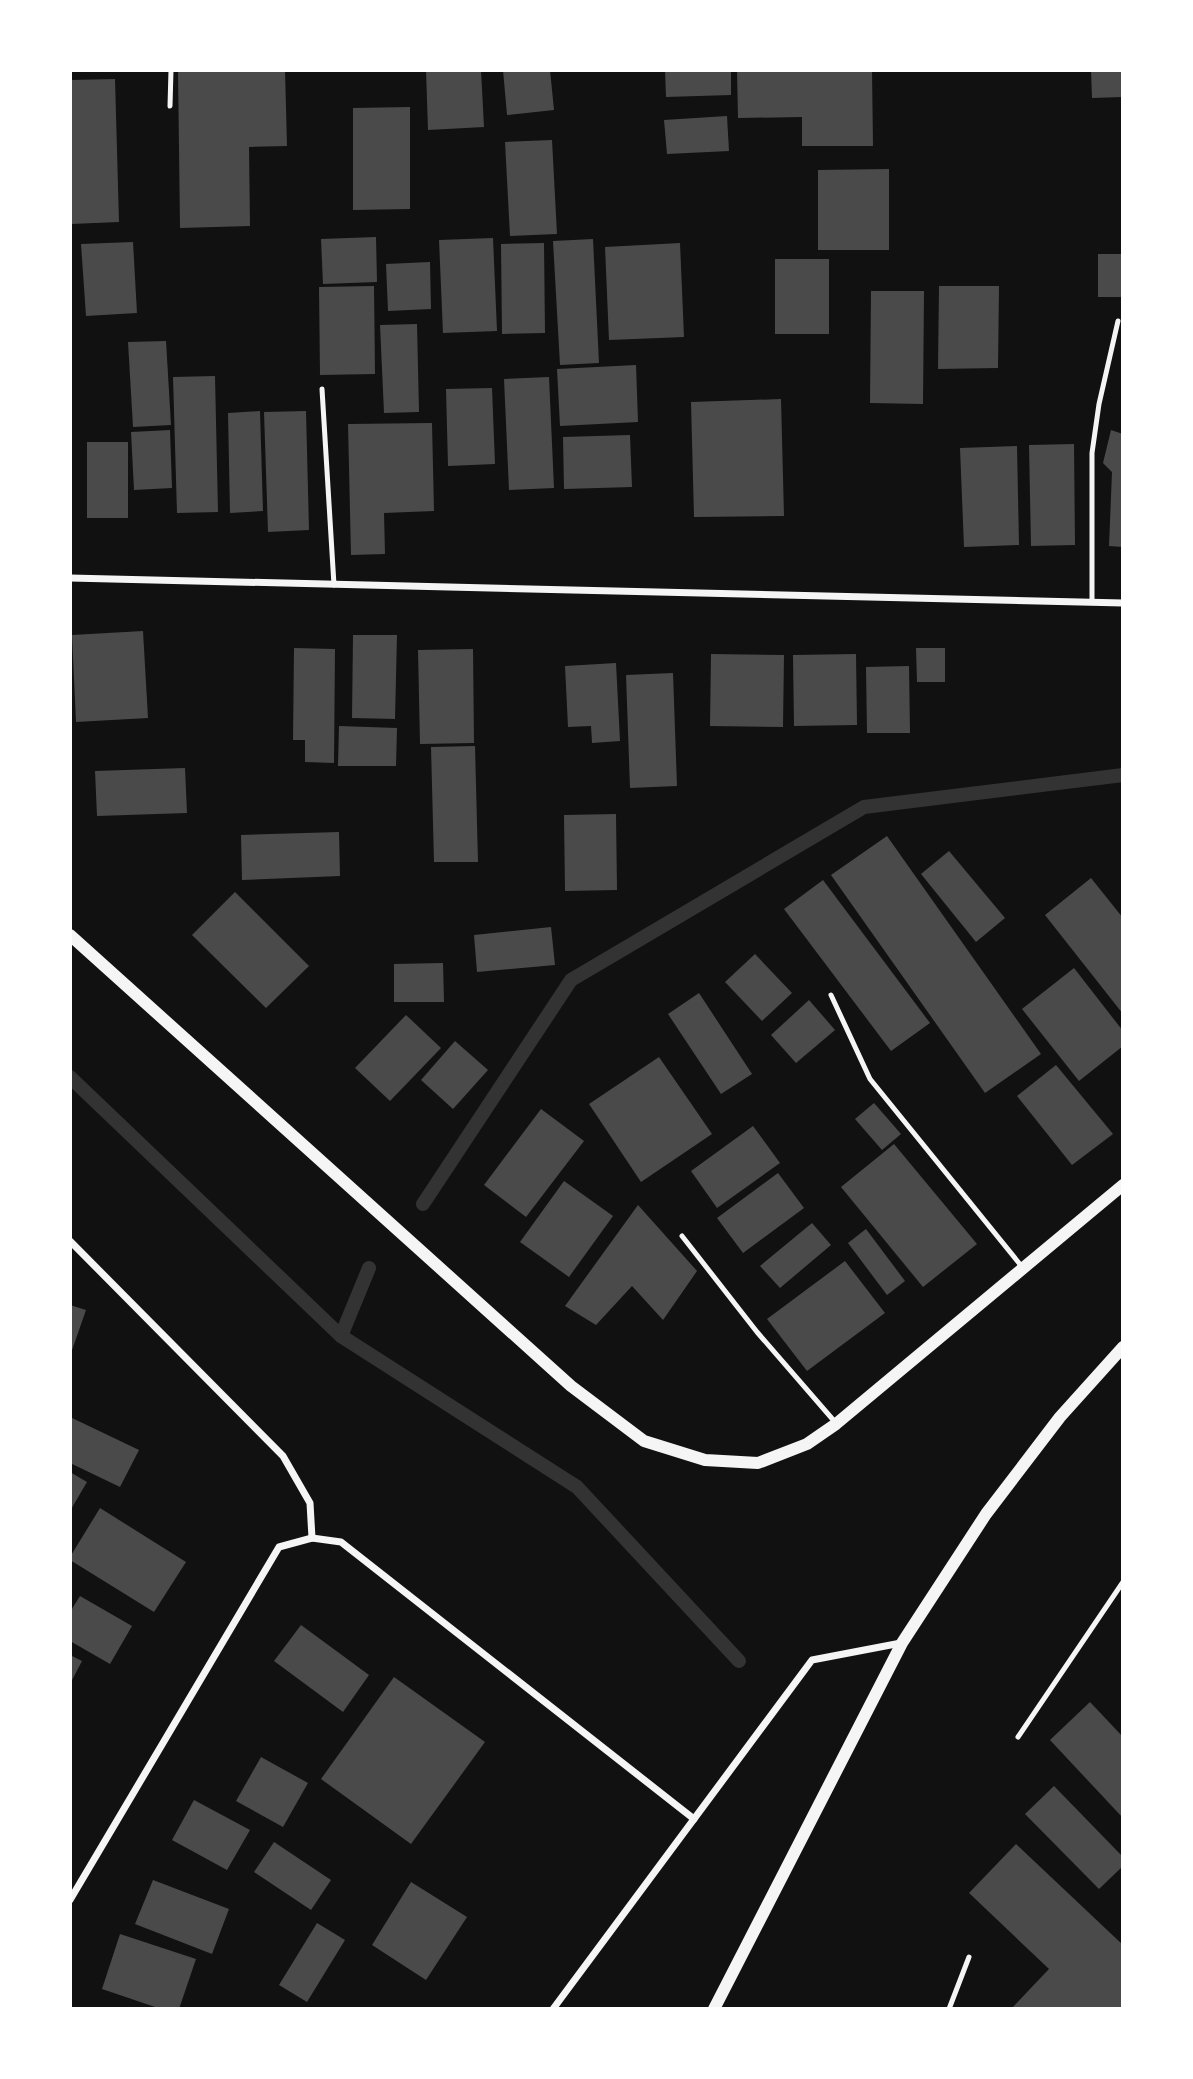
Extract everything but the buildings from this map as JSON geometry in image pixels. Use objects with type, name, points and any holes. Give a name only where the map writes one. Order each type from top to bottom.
[{"type":"street","points":[[70,578],[1123,603]]},
{"type":"street","points":[[70,935],[571,1386],[644,1441],[705,1460],[758,1463],[807,1444],[836,1424],[1123,1185]]},
{"type":"street","points":[[70,1241],[283,1456],[310,1503],[312,1538]]},
{"type":"street","points":[[715,2009],[902,1643],[986,1514],[1060,1417],[1123,1347]]},
{"type":"street","points":[[70,1900],[279,1547],[312,1538],[341,1542],[694,1819]]},
{"type":"street","points":[[553,2009],[812,1660],[902,1643]]},
{"type":"lane","points":[[170,106],[171,70]]},
{"type":"lane","points":[[1092,602],[1092,453],[1099,404],[1118,321]]},
{"type":"lane","points":[[322,389],[334,585]]},
{"type":"lane","points":[[831,995],[870,1079],[1023,1268]]},
{"type":"lane","points":[[682,1236],[757,1332],[836,1424]]},
{"type":"lane","points":[[1018,1737],[1123,1582]]},
{"type":"lane","points":[[949,2009],[969,1956]]},
{"type":"waterway","points":[[423,1204],[571,980],[864,807],[1123,775]]},
{"type":"waterway","points":[[70,1077],[341,1336],[577,1487],[739,1661]]},
{"type":"waterway","points":[[341,1336],[369,1268]]}]
